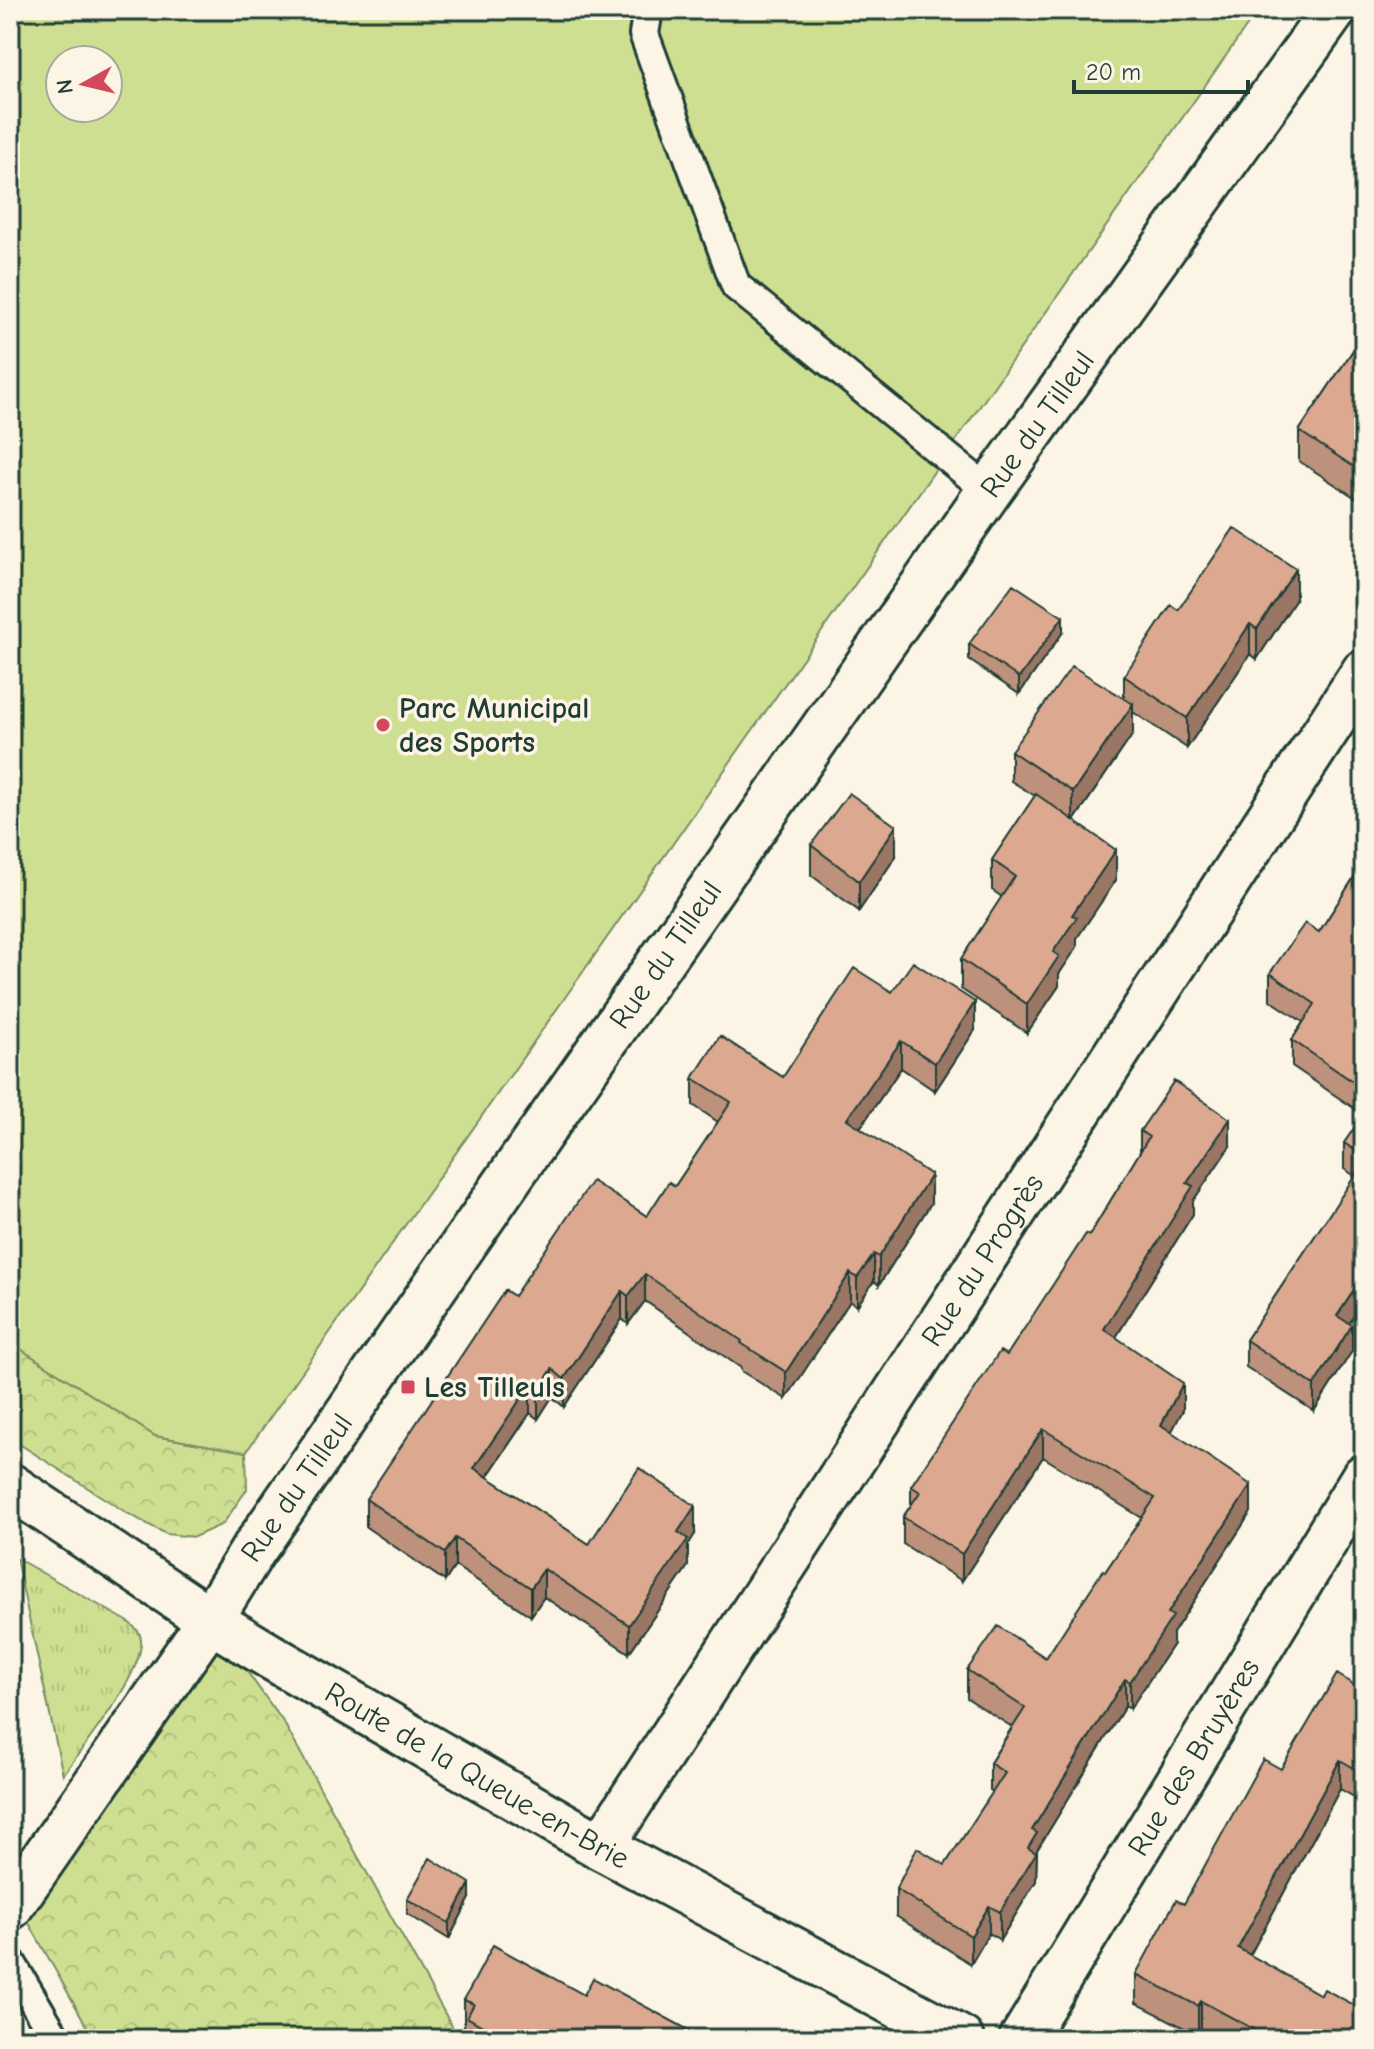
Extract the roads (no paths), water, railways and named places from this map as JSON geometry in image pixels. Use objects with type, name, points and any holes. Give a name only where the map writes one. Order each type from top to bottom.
[{"type":"street","name":"Rue du Tilleul","points":[[10,1907],[210,1620],[252,1552],[515,1170],[989,491],[1334,10]]},
{"type":"street","name":"Rue du Progrès","points":[[601,1847],[1364,672]]},
{"type":"street","name":"Rue des Bruyères","points":[[1022,2039],[1364,1477]]},
{"type":"street","name":"Route de la Queue-en-Brie","points":[[10,1486],[210,1620],[601,1847],[961,2039]]},
{"type":"lane","points":[[648,10],[644,34],[736,286],[989,491]]},
{"type":"lane","points":[[10,1961],[56,2039]]},
{"type":"place","name":"Parc Municipal des Sports","points":[[383,725]]},
{"type":"place","name":"Les Tilleuls","points":[[408,1387]]}]
